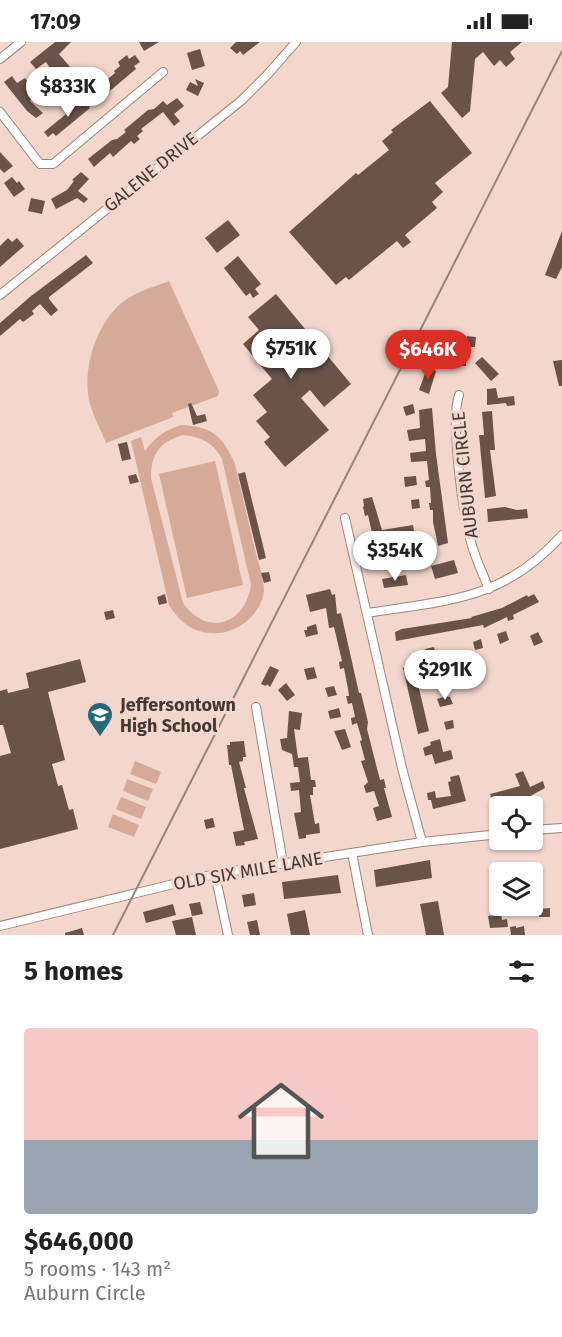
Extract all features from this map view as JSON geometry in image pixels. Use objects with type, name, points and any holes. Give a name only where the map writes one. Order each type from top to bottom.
[{"type":"street","points":[[0,59],[21,42]]},
{"type":"street","name":"GALENE DRIVE","points":[[0,295],[242,100],[296,42]]},
{"type":"street","points":[[0,112],[40,164],[53,164],[163,72]]},
{"type":"street","name":"AUBURN CIRCLE","points":[[459,395],[455,412],[455,428],[465,514],[471,541],[489,589]]},
{"type":"street","points":[[345,518],[402,768],[422,842]]},
{"type":"street","points":[[367,613],[457,598],[489,589],[526,569],[548,551],[562,535]]},
{"type":"street","points":[[256,707],[283,863]]},
{"type":"street","points":[[543,829],[562,828]]},
{"type":"street","name":"OLD SIX MILE LANE","points":[[0,926],[215,874],[422,842],[489,835]]},
{"type":"street","points":[[352,853],[368,935]]},
{"type":"street","points":[[215,874],[228,935]]},
{"type":"shaded area","points":[[169,281],[219,391],[218,396],[172,413],[173,417],[106,443],[90,405],[87,386],[95,342],[119,305],[144,290]]},
{"type":"shaded area","points":[[181,425],[209,431],[221,439],[226,446],[235,464],[262,576],[264,590],[259,606],[242,625],[226,632],[210,633],[196,630],[178,617],[169,605],[131,441],[141,437],[145,451],[165,432]],"holes":[[[183,435],[211,445],[222,459],[251,585],[241,609],[224,622],[213,623],[203,620],[193,614],[183,603],[151,478],[151,469],[158,450],[168,441]]]},
{"type":"shaded area","points":[[215,461],[243,585],[187,598],[159,474]]},
{"type":"shaded area","points":[[135,761],[161,772],[156,784],[130,774]]},
{"type":"shaded area","points":[[127,779],[153,789],[148,801],[123,791]]},
{"type":"shaded area","points":[[121,797],[146,807],[141,819],[116,809]]},
{"type":"shaded area","points":[[113,814],[139,825],[134,837],[108,827]]},
{"type":"building","points":[[55,42],[71,42],[59,54],[71,68],[64,74],[60,69],[54,74],[46,62],[36,69],[30,62]]},
{"type":"building","points":[[139,42],[159,42],[144,51]]},
{"type":"building","points":[[236,42],[260,42],[243,55],[240,51],[237,54],[230,48]]},
{"type":"building","points":[[452,42],[522,42],[510,52],[515,59],[506,67],[500,60],[494,66],[483,52],[475,59],[470,111],[462,118],[441,93],[448,87]]},
{"type":"building","points":[[200,49],[205,66],[192,70],[187,53]]},
{"type":"building","points":[[127,55],[129,59],[135,55],[140,62],[134,66],[136,69],[99,100],[92,92],[115,73],[114,71],[120,66],[118,62]]},
{"type":"building","points":[[88,70],[94,76],[87,82],[82,76]]},
{"type":"building","points":[[12,76],[17,83],[25,78],[33,89],[28,93],[32,99],[30,101],[43,113],[36,118],[27,111],[4,82]]},
{"type":"building","points":[[195,79],[204,83],[198,96],[186,90],[190,82],[198,86]]},
{"type":"building","points":[[177,98],[184,106],[174,114],[180,121],[174,126],[163,112],[141,129],[143,131],[137,136],[140,139],[134,144],[131,141],[113,157],[110,153],[94,167],[88,159],[126,132],[124,130],[148,110],[154,109],[163,101],[167,105]]},
{"type":"building","points":[[83,99],[90,108],[56,136],[53,133],[48,137],[44,132],[70,111],[65,105],[71,100],[76,106]]},
{"type":"building","points":[[430,101],[472,153],[435,183],[443,192],[432,202],[437,208],[405,235],[411,242],[403,248],[397,241],[349,280],[346,277],[336,285],[289,232],[356,173],[358,175],[389,150],[382,141],[393,132],[391,130]]},
{"type":"building","points":[[0,152],[13,166],[4,173],[0,169]]},
{"type":"building","points":[[81,172],[89,179],[78,191],[88,199],[84,203],[77,198],[56,209],[51,199],[67,190],[74,181],[72,180]]},
{"type":"building","points":[[12,177],[17,183],[19,181],[25,189],[14,197],[4,183]]},
{"type":"building","points":[[31,198],[45,201],[42,214],[28,211]]},
{"type":"building","points":[[228,220],[240,235],[217,253],[205,238]]},
{"type":"building","points":[[562,231],[562,267],[556,279],[545,275]]},
{"type":"building","points":[[8,238],[12,242],[17,238],[24,246],[0,267],[0,246]]},
{"type":"building","points":[[86,255],[93,263],[49,297],[58,310],[51,316],[40,304],[32,311],[34,314],[23,322],[20,319],[0,336],[0,323],[31,296]]},
{"type":"building","points":[[238,256],[261,284],[255,289],[259,294],[253,298],[250,293],[246,296],[224,268]]},
{"type":"building","points":[[276,294],[351,384],[324,407],[310,390],[301,398],[329,430],[285,467],[264,442],[270,437],[256,421],[267,412],[253,395],[272,379],[243,344],[259,330],[248,317]]},
{"type":"building","points":[[467,336],[476,337],[475,347],[466,347]]},
{"type":"building","points":[[451,356],[466,356],[466,366],[450,366]]},
{"type":"building","points":[[482,357],[499,374],[491,381],[475,363]]},
{"type":"building","points":[[562,360],[562,386],[559,386],[553,361]]},
{"type":"building","points":[[427,368],[436,371],[429,394],[419,390]]},
{"type":"building","points":[[496,388],[498,398],[514,396],[515,405],[507,406],[506,403],[487,405],[487,389]]},
{"type":"building","points":[[191,403],[197,416],[205,414],[207,421],[193,425],[188,404]]},
{"type":"building","points":[[413,404],[415,413],[406,416],[403,407]]},
{"type":"building","points":[[432,408],[448,543],[438,546],[433,510],[430,510],[429,503],[431,503],[430,487],[426,487],[425,481],[429,480],[427,461],[411,462],[410,453],[426,451],[425,439],[409,441],[407,430],[420,428],[419,410]]},
{"type":"building","points":[[492,411],[495,450],[490,450],[496,496],[485,498],[479,435],[484,435],[482,412]]},
{"type":"building","points":[[127,442],[131,459],[122,461],[118,444]]},
{"type":"building","points":[[245,472],[266,558],[259,560],[238,474]]},
{"type":"building","points":[[136,474],[139,482],[130,484],[128,476]]},
{"type":"building","points":[[416,476],[417,485],[405,487],[404,477]]},
{"type":"building","points":[[372,497],[382,530],[413,525],[414,531],[388,537],[392,552],[388,558],[378,560],[368,515],[365,516],[363,507],[363,499]]},
{"type":"building","points":[[419,499],[420,508],[412,509],[411,500]]},
{"type":"building","points":[[505,507],[517,510],[527,509],[528,518],[488,522],[487,509]]},
{"type":"building","points":[[411,546],[415,562],[407,564],[406,558],[400,559],[398,550]]},
{"type":"building","points":[[454,560],[458,573],[435,579],[431,566]]},
{"type":"building","points":[[269,572],[271,581],[264,583],[261,573]]},
{"type":"building","points":[[406,575],[408,585],[384,588],[382,579]]},
{"type":"building","points":[[330,589],[332,595],[335,594],[337,614],[341,613],[368,722],[367,729],[380,780],[384,779],[386,788],[384,788],[392,817],[377,821],[373,808],[379,806],[374,791],[366,793],[364,786],[368,782],[361,761],[365,760],[360,741],[362,740],[357,723],[352,725],[351,718],[355,717],[352,703],[348,704],[346,696],[349,696],[348,689],[344,668],[340,669],[339,662],[342,661],[334,627],[329,628],[326,608],[310,612],[306,595]]},
{"type":"building","points":[[165,594],[167,603],[159,605],[157,597]]},
{"type":"building","points":[[534,594],[539,602],[513,615],[514,619],[508,621],[507,617],[484,628],[483,625],[396,641],[395,632],[402,629],[472,618]]},
{"type":"building","points":[[113,610],[115,618],[106,620],[104,612]]},
{"type":"building","points":[[316,624],[318,634],[306,637],[304,630]]},
{"type":"building","points":[[506,631],[509,640],[500,644],[497,634]]},
{"type":"building","points":[[538,632],[543,642],[534,646],[530,636]]},
{"type":"building","points":[[481,639],[483,648],[475,650],[473,642]]},
{"type":"building","points":[[434,647],[436,655],[427,657],[425,649]]},
{"type":"building","points":[[80,659],[86,682],[48,692],[65,760],[52,764],[58,786],[62,785],[69,810],[73,809],[78,829],[0,849],[0,756],[11,753],[3,725],[0,725],[0,691],[7,689],[8,693],[29,688],[26,673]]},
{"type":"building","points":[[417,664],[420,679],[417,680],[429,731],[418,734],[403,668]]},
{"type":"building","points":[[270,666],[279,670],[270,687],[267,684],[266,686],[261,684]]},
{"type":"building","points":[[314,667],[317,678],[307,680],[304,669]]},
{"type":"building","points":[[286,683],[295,695],[287,701],[278,690]]},
{"type":"building","points":[[334,686],[337,695],[328,697],[325,688]]},
{"type":"building","points":[[447,696],[453,704],[440,707],[437,699]]},
{"type":"building","points":[[339,708],[341,717],[330,719],[328,711]]},
{"type":"building","points":[[289,711],[302,713],[300,730],[294,729],[298,758],[308,757],[311,780],[315,780],[316,787],[313,787],[313,795],[310,795],[315,824],[319,823],[320,833],[306,835],[306,838],[299,839],[294,813],[301,812],[299,790],[291,791],[290,783],[300,782],[298,767],[294,767],[292,754],[282,750],[280,739],[287,738]]},
{"type":"building","points":[[453,720],[454,728],[446,730],[444,722]]},
{"type":"building","points":[[345,729],[351,747],[342,750],[334,731]]},
{"type":"building","points":[[440,739],[443,752],[451,750],[453,759],[435,764],[432,754],[425,756],[423,748],[431,745],[430,742]]},
{"type":"building","points":[[244,741],[246,757],[239,762],[258,839],[236,846],[233,832],[244,830],[231,765],[229,765],[227,745],[230,745],[230,742]]},
{"type":"building","points":[[523,771],[530,787],[543,781],[545,788],[530,796],[491,796],[490,794],[520,786],[515,774]]},
{"type":"building","points":[[459,775],[466,801],[433,809],[427,793],[435,791],[436,798],[451,796],[448,782],[451,781],[450,777]]},
{"type":"building","points":[[213,818],[215,827],[206,829],[204,820]]},
{"type":"building","points":[[430,860],[432,878],[376,887],[374,870]]},
{"type":"building","points":[[338,875],[341,893],[284,899],[282,882]]},
{"type":"building","points":[[254,893],[256,905],[244,907],[242,895]]},
{"type":"building","points":[[438,901],[444,935],[426,935],[420,904]]},
{"type":"building","points":[[200,902],[203,914],[192,916],[189,904]]},
{"type":"building","points":[[173,904],[176,915],[146,923],[143,912]]},
{"type":"building","points":[[550,908],[550,917],[539,917],[543,916],[543,909]]},
{"type":"building","points":[[305,910],[310,935],[291,935],[287,914]]},
{"type":"building","points":[[488,916],[501,916],[502,920],[507,919],[508,927],[490,928]]},
{"type":"building","points":[[192,917],[196,935],[176,935],[172,921]]},
{"type":"building","points":[[257,920],[260,935],[250,935],[247,922]]},
{"type":"building","points":[[516,926],[516,928],[524,926],[525,935],[511,935],[510,927]]},
{"type":"building","points":[[82,928],[84,935],[65,935],[65,933]]},
{"type":"railway","points":[[113,935],[562,51]]},
{"type":"place","name":"Jeffersontown High School","points":[[100,738]]}]
